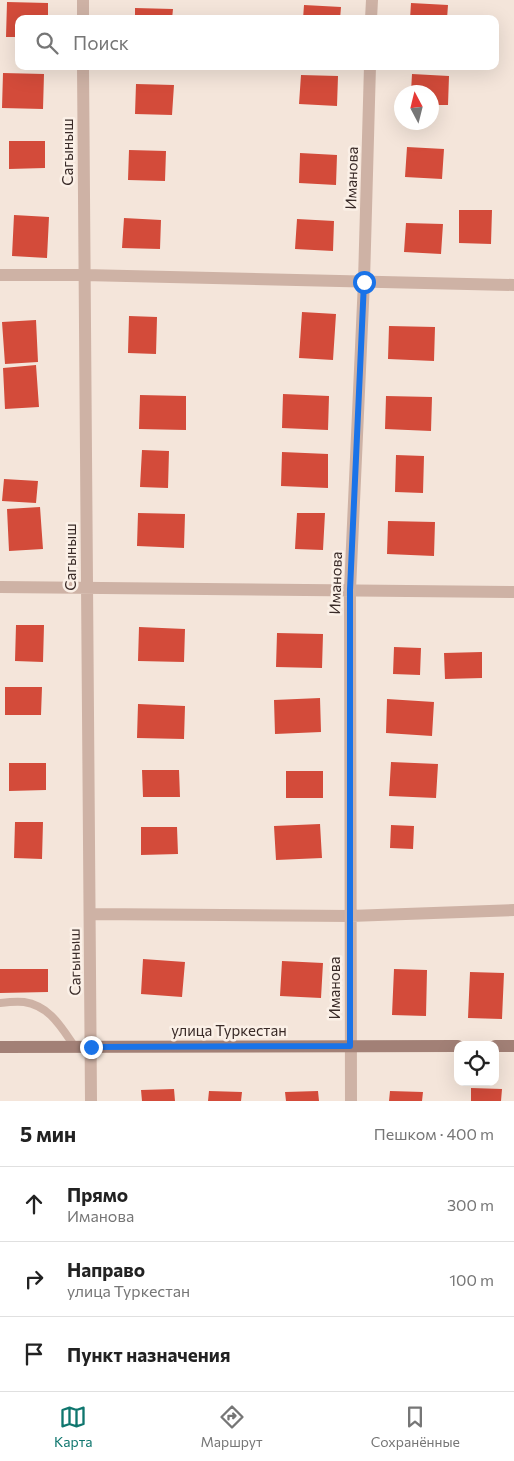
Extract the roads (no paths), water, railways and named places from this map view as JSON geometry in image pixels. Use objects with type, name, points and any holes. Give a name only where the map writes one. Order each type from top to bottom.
[{"type":"street","points":[[83,0],[83,15]]},
{"type":"street","points":[[371,15],[372,0]]},
{"type":"street","name":"Сагыныш","points":[[83,70],[91,1101]]},
{"type":"street","name":"Иманова","points":[[351,1101],[350,590],[364,282],[370,70]]},
{"type":"street","points":[[0,275],[84,275],[514,285]]},
{"type":"street","points":[[0,587],[514,592]]},
{"type":"street","points":[[90,914],[350,916],[514,910]]},
{"type":"street","name":"улица Туркестан","points":[[0,1047],[454,1046]]},
{"type":"street","points":[[499,1046],[514,1046]]},
{"type":"lane","points":[[0,1003],[23,1002],[45,1010],[54,1016],[75,1047]]}]
